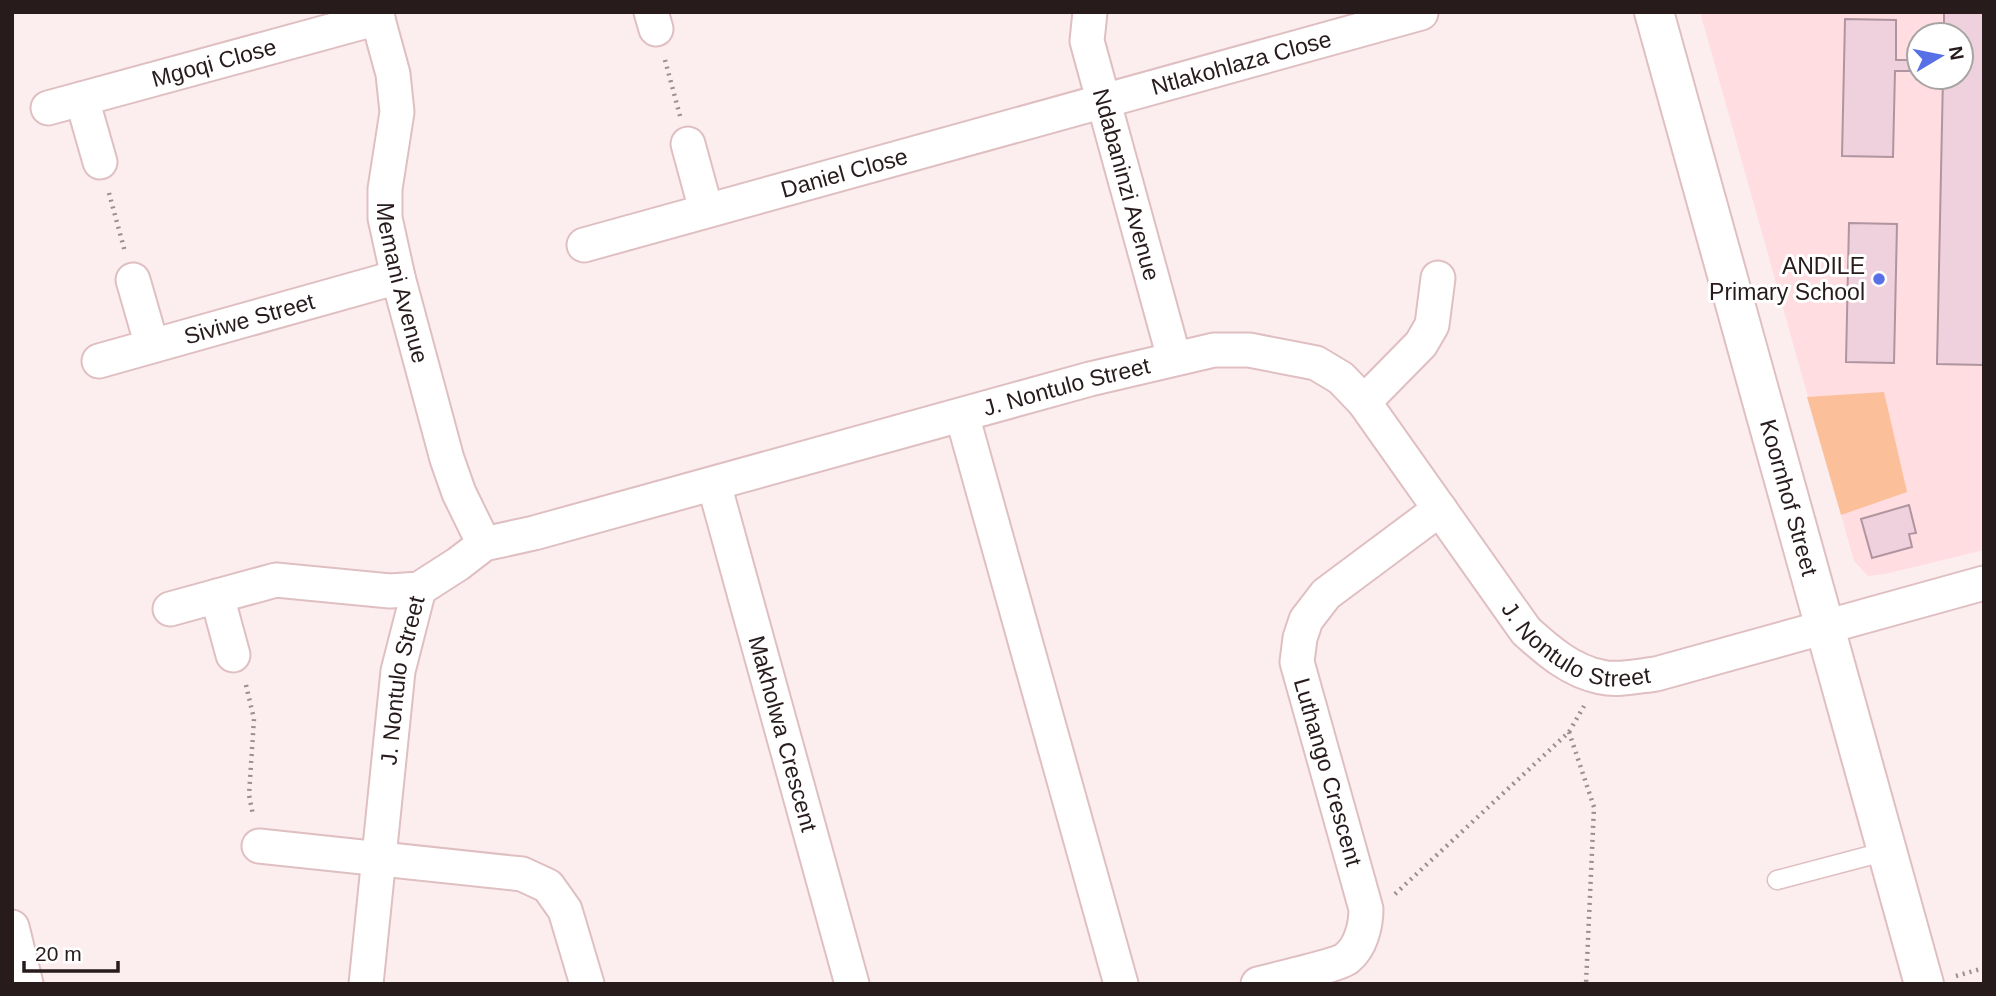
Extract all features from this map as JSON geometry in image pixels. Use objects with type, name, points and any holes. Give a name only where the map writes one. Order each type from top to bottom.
[{"type":"street","name":"Ndabaninzi Avenue","points":[[1090,12],[1087,41],[1174,358]]},
{"type":"street","name":"Koornhof Street","points":[[1654,12],[1924,984]]},
{"type":"street","name":"Ntlakohlaza Close","points":[[1103,100],[1377,18],[1421,13]]},
{"type":"street","name":"Mgoqi Close","points":[[48,108],[377,15]]},
{"type":"street","name":"Memani Avenue","points":[[377,15],[393,74],[397,112],[385,189],[385,218],[447,459],[459,493],[484,544]]},
{"type":"street","points":[[82,99],[100,162]]},
{"type":"street","name":"Daniel Close","points":[[584,244],[1103,100]]},
{"type":"street","points":[[688,145],[706,210]]},
{"type":"street","name":"Siviwe Street","points":[[99,361],[398,276]]},
{"type":"street","points":[[1364,402],[1421,344],[1432,325],[1438,278]]},
{"type":"street","points":[[133,280],[152,346]]},
{"type":"street","name":"J. Nontulo Street","points":[[366,984],[398,671],[419,589],[439,578],[484,544],[534,533],[1174,358],[1214,350],[1249,350],[1316,363],[1341,378],[1364,402],[1526,631],[1558,659],[1601,677],[1629,678],[1656,674],[1984,583]]},
{"type":"street","points":[[962,415],[1121,984]]},
{"type":"street","name":"Makholwa Crescent","points":[[714,484],[852,984]]},
{"type":"street","name":"Luthango Crescent","points":[[1258,984],[1346,960],[1359,943],[1366,920],[1366,909],[1297,662],[1306,620],[1326,594],[1440,509]]},
{"type":"street","points":[[170,609],[276,580],[390,591],[419,589]]},
{"type":"street","points":[[217,596],[233,655]]},
{"type":"street","points":[[259,846],[522,874],[548,886],[565,910],[587,984]]},
{"type":"street","points":[[12,927],[26,984]]},
{"type":"lane","points":[[1777,880],[1887,851]]},
{"type":"path","points":[[654,21],[688,145]]},
{"type":"path","points":[[100,162],[133,280]]},
{"type":"path","points":[[233,655],[241,662],[254,719],[249,795],[259,846]]},
{"type":"path","points":[[1366,909],[1394,895],[1569,732],[1601,677]]},
{"type":"path","points":[[1569,732],[1594,807],[1586,984]]},
{"type":"shaded area","name":"ANDILE Primary School","points":[[1700,12],[1984,12],[1984,550],[1868,576],[1854,561]]},
{"type":"shaded area","points":[[1884,392],[1907,492],[1841,515],[1807,397]]},
{"type":"building","points":[[1944,12],[1984,12],[1983,365],[1937,364],[1943,91],[1975,91],[1975,21],[1944,21]]},
{"type":"building","points":[[1845,19],[1896,20],[1896,60],[1905,60],[1905,71],[1895,71],[1893,157],[1842,156]]},
{"type":"building","points":[[1849,223],[1897,224],[1894,363],[1846,362]]},
{"type":"building","points":[[1909,505],[1916,533],[1909,534],[1912,547],[1872,558],[1861,519]]},
{"type":"place","name":"ANDILE Primary School","points":[[1879,279]]}]
